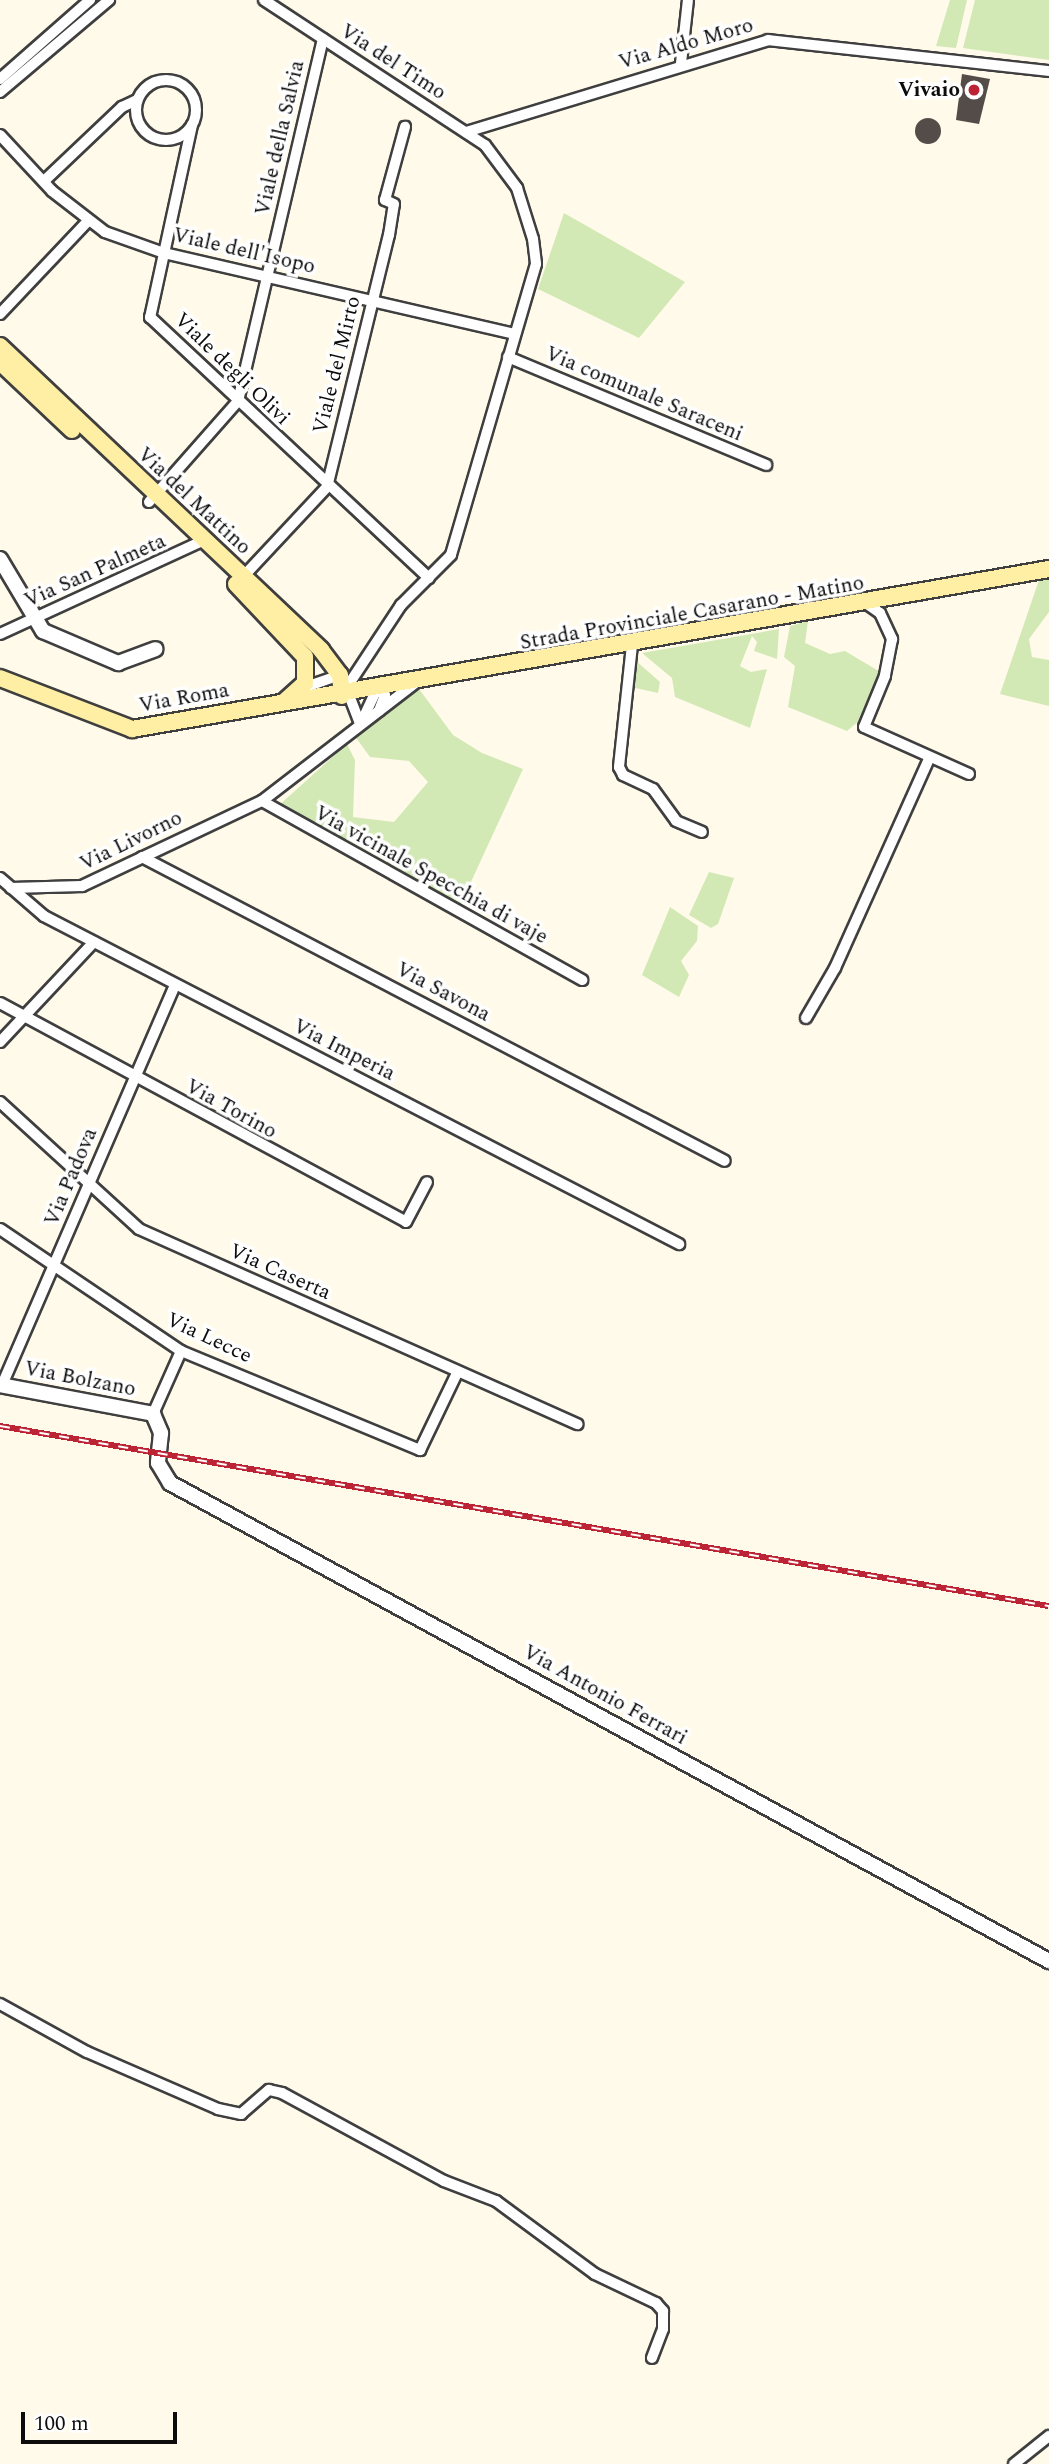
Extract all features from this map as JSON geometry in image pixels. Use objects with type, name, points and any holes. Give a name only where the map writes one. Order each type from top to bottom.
[{"type":"main road","name":"Via del Mattino","points":[[0,346],[51,402],[340,675]]},
{"type":"main road","name":"Via del Mattino","points":[[0,362],[51,402]]},
{"type":"main road","name":"Strada Provinciale Casarano - Matino","points":[[345,695],[867,604],[1048,567]]},
{"type":"main road","name":"Via del Mattino","points":[[239,580],[302,651],[307,675],[299,689]]},
{"type":"main road","points":[[340,675],[345,695]]},
{"type":"main road","name":"Via Roma","points":[[0,678],[132,729],[284,702],[345,695]]},
{"type":"main road","points":[[284,702],[299,689]]},
{"type":"street","points":[[0,79],[90,0]]},
{"type":"street","points":[[0,92],[108,0]]},
{"type":"street","name":"Via del Timo","points":[[264,0],[485,145],[517,188],[536,264],[515,334]]},
{"type":"street","points":[[681,63],[688,0]]},
{"type":"street","name":"Viale della Salvia","points":[[153,499],[238,401],[323,38]]},
{"type":"street","name":"Via Aldo Moro","points":[[466,132],[681,63],[768,40],[1049,71]]},
{"type":"street","points":[[44,181],[122,107],[137,100],[159,81],[178,82],[195,105],[164,253]]},
{"type":"street","points":[[137,100],[142,128],[158,139],[177,137],[192,125]]},
{"type":"street","name":"Viale del Mirto","points":[[239,580],[327,487],[373,301],[394,204],[386,200],[405,127]]},
{"type":"street","name":"Viale dell'Isopo","points":[[0,135],[87,222],[164,253],[515,334]]},
{"type":"street","points":[[0,314],[87,222]]},
{"type":"street","name":"Viale degli Olivi","points":[[164,253],[150,317],[327,487],[429,578]]},
{"type":"street","points":[[360,726],[345,695],[401,605],[451,555],[515,334]]},
{"type":"street","name":"Via comunale Saraceni","points":[[508,357],[766,465]]},
{"type":"street","name":"Via San Palmeta","points":[[0,634],[200,544]]},
{"type":"street","points":[[0,559],[43,631],[118,663],[156,649]]},
{"type":"street","points":[[867,604],[880,613],[892,647],[864,727],[969,774]]},
{"type":"street","points":[[632,645],[619,766],[623,775],[653,789],[676,821],[702,832]]},
{"type":"street","points":[[299,689],[340,675]]},
{"type":"street","name":"Via Livorno","points":[[11,888],[82,886],[262,801],[415,683]]},
{"type":"street","points":[[360,726],[377,689],[385,695],[379,712]]},
{"type":"street","points":[[806,1018],[835,968],[930,757]]},
{"type":"street","name":"Via vicinale Specchia di vaje","points":[[262,801],[582,980]]},
{"type":"street","name":"Via Savona","points":[[142,857],[726,1161]]},
{"type":"street","name":"Via Imperia","points":[[0,878],[44,916],[679,1244]]},
{"type":"street","points":[[0,1042],[93,942]]},
{"type":"street","name":"Via Padova","points":[[1,1385],[175,985]]},
{"type":"street","name":"Via Torino","points":[[0,1003],[135,1079],[406,1222],[427,1182]]},
{"type":"street","name":"Via Caserta","points":[[0,1102],[139,1229],[457,1373],[578,1424]]},
{"type":"street","name":"Via Lecce","points":[[0,1229],[181,1351],[419,1450],[457,1373]]},
{"type":"street","points":[[153,1414],[181,1351]]},
{"type":"street","name":"Via Bolzano","points":[[1,1385],[153,1414],[161,1433],[159,1454]]},
{"type":"street","name":"Via Antonio Ferrari","points":[[159,1454],[160,1470],[170,1483],[1049,1962]]},
{"type":"street","points":[[0,2004],[97,2057],[218,2109],[241,2114],[269,2090],[282,2093],[444,2181],[496,2201],[595,2274],[656,2303],[663,2311],[663,2329],[652,2358]]},
{"type":"street","points":[[1014,2464],[1049,2436]]},
{"type":"green space","points":[[950,0],[967,0],[956,48],[936,46]]},
{"type":"green space","points":[[975,0],[1049,0],[1049,60],[963,48]]},
{"type":"green space","points":[[564,213],[685,282],[639,338],[538,289]]},
{"type":"green space","points":[[1049,578],[1049,612],[1029,639],[1032,657],[1049,660],[1049,706],[1000,694],[1039,580]]},
{"type":"green space","points":[[808,621],[805,643],[830,654],[845,651],[882,673],[861,719],[847,731],[788,707],[795,666],[784,657],[790,626]]},
{"type":"green space","points":[[779,629],[777,659],[754,651],[757,642],[752,636],[740,666],[751,672],[767,669],[750,728],[675,697],[672,678],[642,653]]},
{"type":"green space","points":[[635,660],[660,682],[658,693],[631,687]]},
{"type":"green space","points":[[419,689],[453,735],[482,753],[523,769],[458,910],[277,807],[347,744],[355,760],[353,817],[394,822],[428,782],[409,761],[370,757],[354,735]]},
{"type":"green space","points":[[709,872],[734,878],[718,924],[711,928],[689,915]]},
{"type":"green space","points":[[670,907],[698,926],[697,941],[681,961],[689,975],[679,997],[642,975]]},
{"type":"building","name":"Vivaio","points":[[962,74],[990,79],[979,124],[956,120]]},
{"type":"building","name":"Vivaio","points":[[928,118],[937,122],[941,131],[937,140],[928,144],[919,140],[915,131],[919,122]]},
{"type":"railway","points":[[0,1426],[1049,1606]]},
{"type":"place","name":"Vivaio","points":[[974,90]]}]
